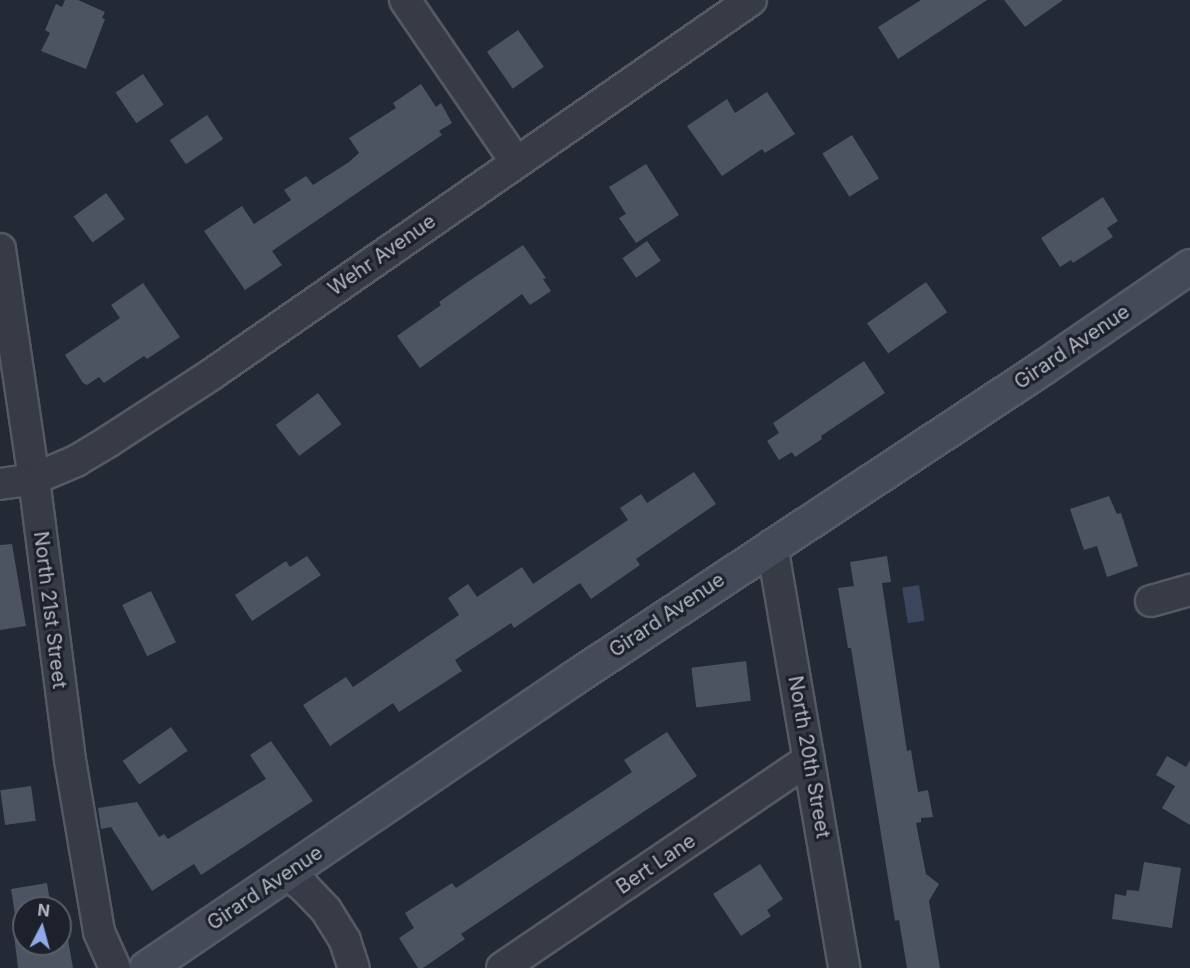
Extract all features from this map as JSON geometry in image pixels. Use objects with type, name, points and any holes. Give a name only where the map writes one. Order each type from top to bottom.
[{"type":"street","points":[[405,0],[516,162]]},
{"type":"street","name":"Wehr Avenue","points":[[0,484],[34,479],[76,461],[193,386],[751,0]]},
{"type":"street","name":"North 21st Street","points":[[0,249],[34,479],[70,760],[99,932],[115,968]]},
{"type":"street","name":"Girard Avenue","points":[[146,968],[1190,266]]},
{"type":"street","name":"North 20th Street","points":[[772,545],[844,968]]},
{"type":"street","points":[[1151,601],[1190,590]]},
{"type":"street","name":"Bert Lane","points":[[502,968],[809,759]]},
{"type":"street","points":[[286,873],[305,888],[326,910],[345,941],[354,968]]},
{"type":"water","points":[[919,585],[925,621],[908,623],[902,588]]},
{"type":"building","points":[[65,0],[78,0],[105,12],[102,18],[105,19],[86,69],[41,51],[50,33],[45,30],[56,4],[62,7]]},
{"type":"building","points":[[921,0],[987,0],[898,59],[878,27]]},
{"type":"building","points":[[1004,0],[1063,0],[1025,27]]},
{"type":"building","points":[[518,30],[544,67],[513,89],[487,52]]},
{"type":"building","points":[[143,74],[164,105],[136,123],[116,92]]},
{"type":"building","points":[[421,84],[436,107],[441,103],[452,123],[439,131],[442,135],[272,251],[282,265],[245,290],[204,231],[242,206],[254,224],[291,200],[284,190],[306,176],[313,185],[349,162],[359,153],[349,138],[396,108],[393,103]]},
{"type":"building","points":[[767,92],[795,134],[765,153],[762,149],[722,176],[687,126],[727,99],[735,113]]},
{"type":"building","points":[[207,115],[223,139],[186,164],[170,140]]},
{"type":"building","points":[[852,135],[879,178],[849,197],[822,154]]},
{"type":"building","points":[[646,164],[679,215],[636,243],[619,218],[626,214],[609,187]]},
{"type":"building","points":[[106,193],[125,219],[92,242],[74,217]]},
{"type":"building","points":[[1103,197],[1118,221],[1107,228],[1113,237],[1073,263],[1071,260],[1060,267],[1041,238]]},
{"type":"building","points":[[647,241],[661,261],[636,278],[622,258]]},
{"type":"building","points":[[523,245],[546,278],[543,279],[551,291],[530,305],[522,294],[420,368],[397,336],[441,305],[439,302]]},
{"type":"building","points":[[926,282],[947,312],[888,354],[867,323]]},
{"type":"building","points":[[143,283],[180,337],[147,359],[144,356],[104,383],[99,377],[87,385],[83,383],[65,355],[120,318],[111,305]]},
{"type":"building","points":[[864,361],[885,393],[821,436],[822,439],[795,457],[792,452],[779,460],[767,441],[779,433],[773,423]]},
{"type":"building","points":[[318,393],[341,424],[299,456],[276,425]]},
{"type":"building","points":[[694,472],[716,504],[636,559],[640,565],[591,599],[580,583],[514,628],[511,623],[455,660],[462,671],[399,712],[393,703],[330,746],[303,705],[346,677],[353,687],[459,615],[448,598],[468,584],[477,597],[522,567],[533,584],[628,520],[620,508],[641,494],[647,503]]},
{"type":"building","points":[[1109,496],[1117,514],[1121,513],[1138,566],[1107,577],[1097,546],[1084,550],[1070,509]]},
{"type":"building","points":[[12,544],[26,626],[0,630],[0,545]]},
{"type":"building","points":[[307,556],[321,575],[252,621],[235,595],[286,561],[290,567]]},
{"type":"building","points":[[887,556],[891,582],[882,583],[907,751],[911,750],[918,792],[928,790],[933,817],[921,818],[921,822],[916,823],[926,874],[939,884],[929,901],[940,968],[907,968],[899,920],[895,921],[851,648],[848,648],[838,588],[854,586],[850,562]]},
{"type":"building","points":[[151,591],[176,642],[147,656],[122,605]]},
{"type":"building","points":[[746,661],[751,701],[696,707],[691,668]]},
{"type":"building","points":[[171,727],[188,751],[139,785],[123,761]]},
{"type":"building","points":[[667,732],[697,776],[461,934],[465,939],[423,968],[418,968],[399,938],[414,928],[405,913],[452,883],[456,888],[632,772],[624,760]]},
{"type":"building","points":[[271,741],[313,801],[201,875],[194,864],[152,891],[111,827],[101,829],[98,808],[137,802],[159,837],[164,834],[168,839],[266,779],[250,755]]},
{"type":"building","points":[[1167,756],[1186,767],[1190,760],[1190,825],[1162,808],[1175,786],[1156,775]]},
{"type":"building","points":[[31,786],[36,821],[5,825],[0,790]]},
{"type":"building","points":[[1144,862],[1181,868],[1172,928],[1112,919],[1115,894],[1126,896],[1127,890],[1139,891]]},
{"type":"building","points":[[760,864],[783,899],[767,910],[771,916],[741,936],[713,894]]},
{"type":"building","points":[[47,883],[49,896],[12,896],[11,889]]},
{"type":"building","points":[[17,956],[71,956],[73,968],[18,968]]}]
